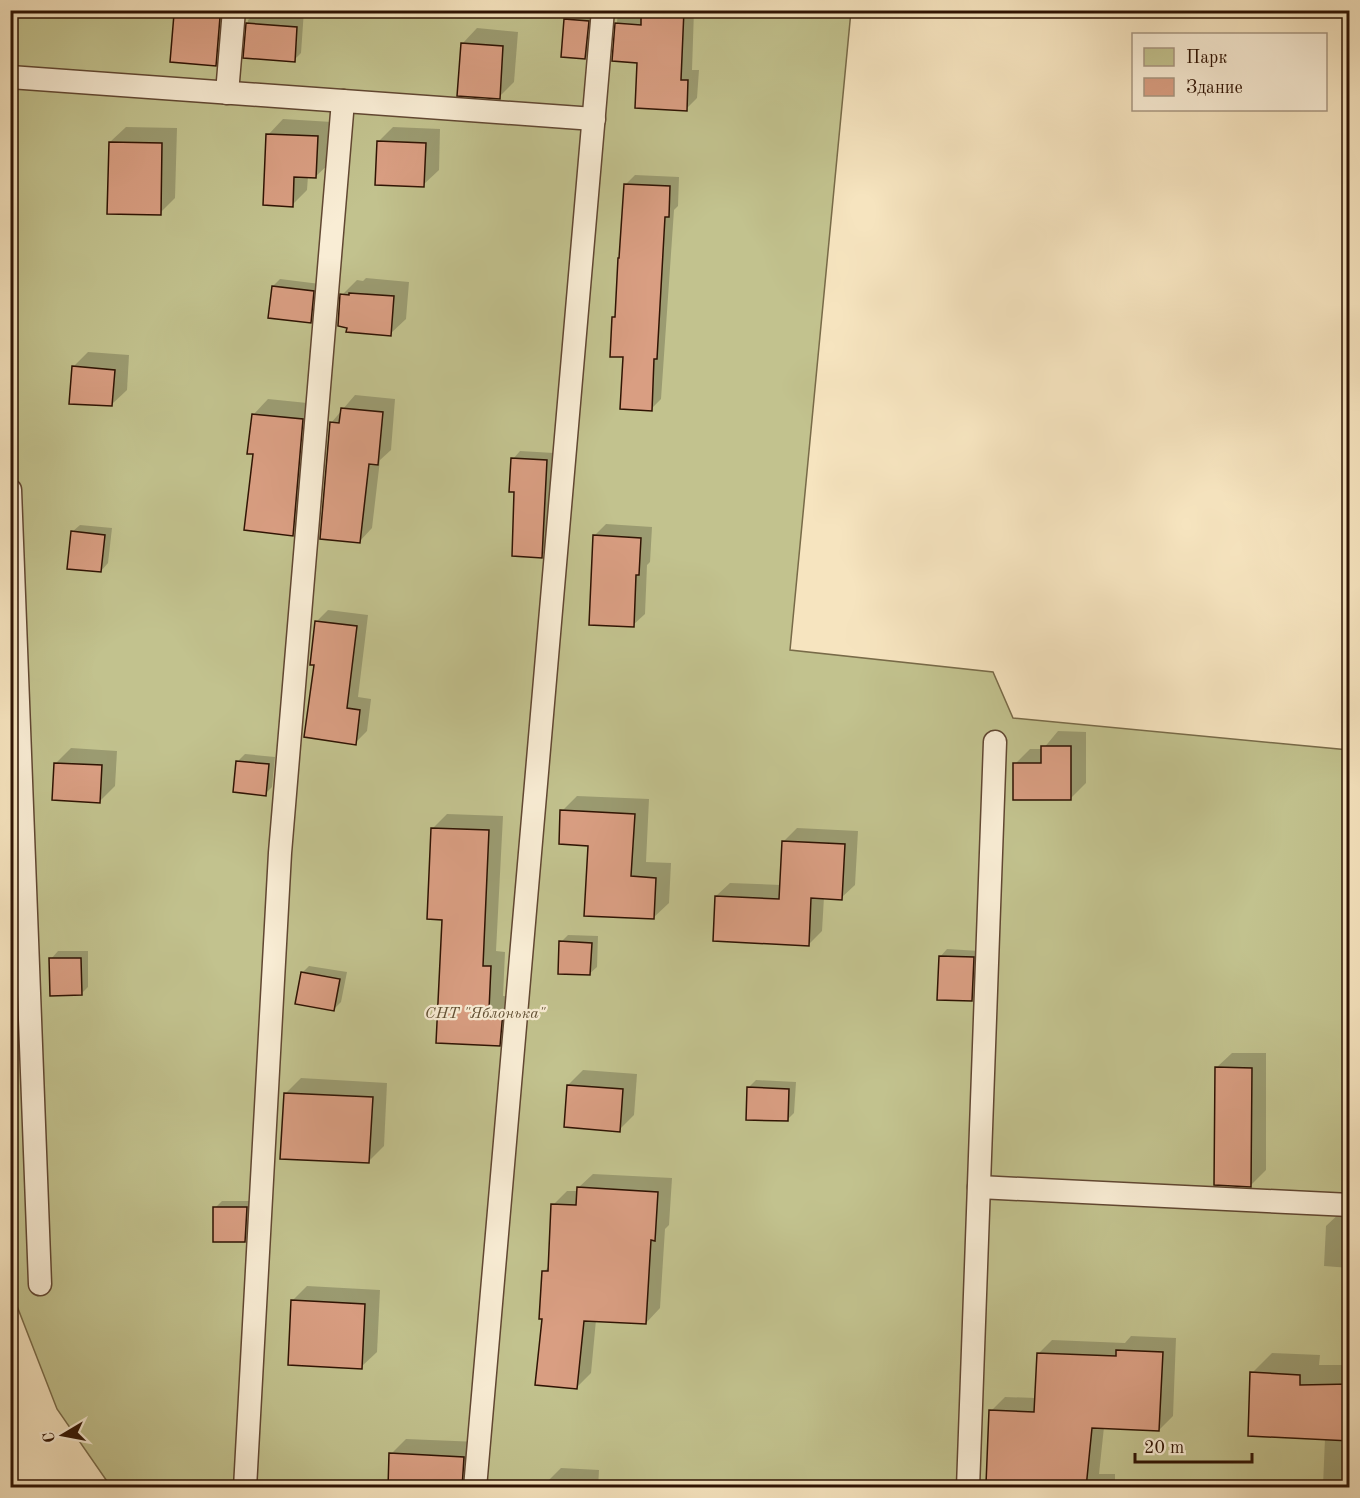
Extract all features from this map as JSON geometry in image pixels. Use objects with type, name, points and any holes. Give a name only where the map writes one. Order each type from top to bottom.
[{"type":"lane","points":[[227,93],[234,10]]},
{"type":"lane","points":[[475,1488],[603,10]]},
{"type":"lane","points":[[10,77],[594,119]]},
{"type":"lane","points":[[245,1488],[280,853],[343,101]]},
{"type":"lane","points":[[10,490],[40,1284]]},
{"type":"lane","points":[[968,1488],[995,742]]},
{"type":"lane","points":[[979,1186],[1350,1205]]},
{"type":"green space","name":"СНТ \"Яблонька\"","points":[[10,11],[851,11],[790,650],[993,672],[1013,718],[1349,750],[1349,1487],[111,1487],[57,1409],[17,1306],[10,1144]]},
{"type":"building","points":[[641,10],[684,10],[681,80],[688,80],[687,111],[635,108],[637,63],[612,61],[615,23],[641,25]]},
{"type":"building","points":[[174,14],[220,17],[216,66],[170,62]]},
{"type":"building","points":[[564,19],[589,21],[585,59],[561,57]]},
{"type":"building","points":[[246,23],[297,27],[295,62],[243,58]]},
{"type":"building","points":[[461,43],[503,46],[500,99],[457,96]]},
{"type":"building","points":[[266,134],[318,136],[316,178],[294,177],[293,207],[263,205]]},
{"type":"building","points":[[377,141],[426,143],[424,187],[375,185]]},
{"type":"building","points":[[109,142],[162,143],[161,215],[107,214]]},
{"type":"building","points":[[624,184],[670,186],[669,217],[665,217],[652,411],[620,409],[623,357],[610,357]]},
{"type":"building","points":[[272,286],[314,291],[311,323],[268,318]]},
{"type":"building","points":[[349,293],[394,296],[391,336],[346,332],[347,328],[338,326],[340,294],[349,295]]},
{"type":"building","points":[[72,366],[115,370],[112,406],[69,404]]},
{"type":"building","points":[[341,408],[383,412],[378,465],[369,464],[360,543],[320,539],[330,422],[339,423]]},
{"type":"building","points":[[252,414],[303,419],[293,536],[244,530],[253,454],[247,454]]},
{"type":"building","points":[[511,458],[547,460],[542,558],[512,556],[514,492],[509,492]]},
{"type":"building","points":[[71,531],[105,535],[101,572],[67,569]]},
{"type":"building","points":[[593,535],[641,538],[639,575],[636,575],[634,627],[589,625]]},
{"type":"building","points":[[315,621],[357,626],[347,708],[360,710],[356,745],[304,737],[314,665],[310,665]]},
{"type":"building","points":[[1041,746],[1071,746],[1071,800],[1013,800],[1013,763],[1041,763]]},
{"type":"building","points":[[236,761],[269,764],[266,796],[233,792]]},
{"type":"building","points":[[54,763],[102,765],[100,803],[52,800]]},
{"type":"building","points":[[560,810],[635,814],[631,876],[656,878],[654,919],[584,916],[588,846],[559,844]]},
{"type":"building","points":[[431,828],[489,830],[483,966],[491,966],[489,1010],[503,1011],[500,1046],[436,1043],[442,920],[427,919]]},
{"type":"building","points":[[782,841],[845,844],[842,900],[811,898],[809,946],[713,941],[715,896],[779,899]]},
{"type":"building","points":[[559,941],[592,943],[590,975],[558,974]]},
{"type":"building","points":[[939,956],[974,957],[972,1001],[937,1000]]},
{"type":"building","points":[[49,958],[81,958],[82,995],[50,996]]},
{"type":"building","points":[[301,972],[340,979],[334,1011],[295,1004]]},
{"type":"building","points":[[1215,1067],[1252,1068],[1251,1187],[1214,1185]]},
{"type":"building","points":[[567,1085],[623,1089],[620,1132],[564,1127]]},
{"type":"building","points":[[747,1087],[789,1089],[788,1121],[746,1120]]},
{"type":"building","points":[[284,1093],[373,1097],[369,1163],[280,1159]]},
{"type":"building","points":[[577,1187],[658,1192],[655,1241],[651,1240],[646,1324],[584,1321],[577,1389],[535,1385],[542,1319],[539,1319],[542,1271],[548,1271],[551,1204],[576,1205]]},
{"type":"building","points":[[213,1207],[247,1207],[245,1242],[213,1242]]},
{"type":"building","points":[[291,1300],[365,1304],[362,1369],[288,1365]]},
{"type":"building","points":[[1116,1350],[1163,1352],[1159,1431],[1092,1428],[1086,1488],[986,1484],[989,1410],[1034,1412],[1037,1353],[1116,1356]]},
{"type":"building","points":[[1250,1372],[1300,1375],[1300,1385],[1350,1384],[1350,1441],[1248,1436]]},
{"type":"building","points":[[389,1453],[464,1457],[462,1488],[388,1488]]}]
